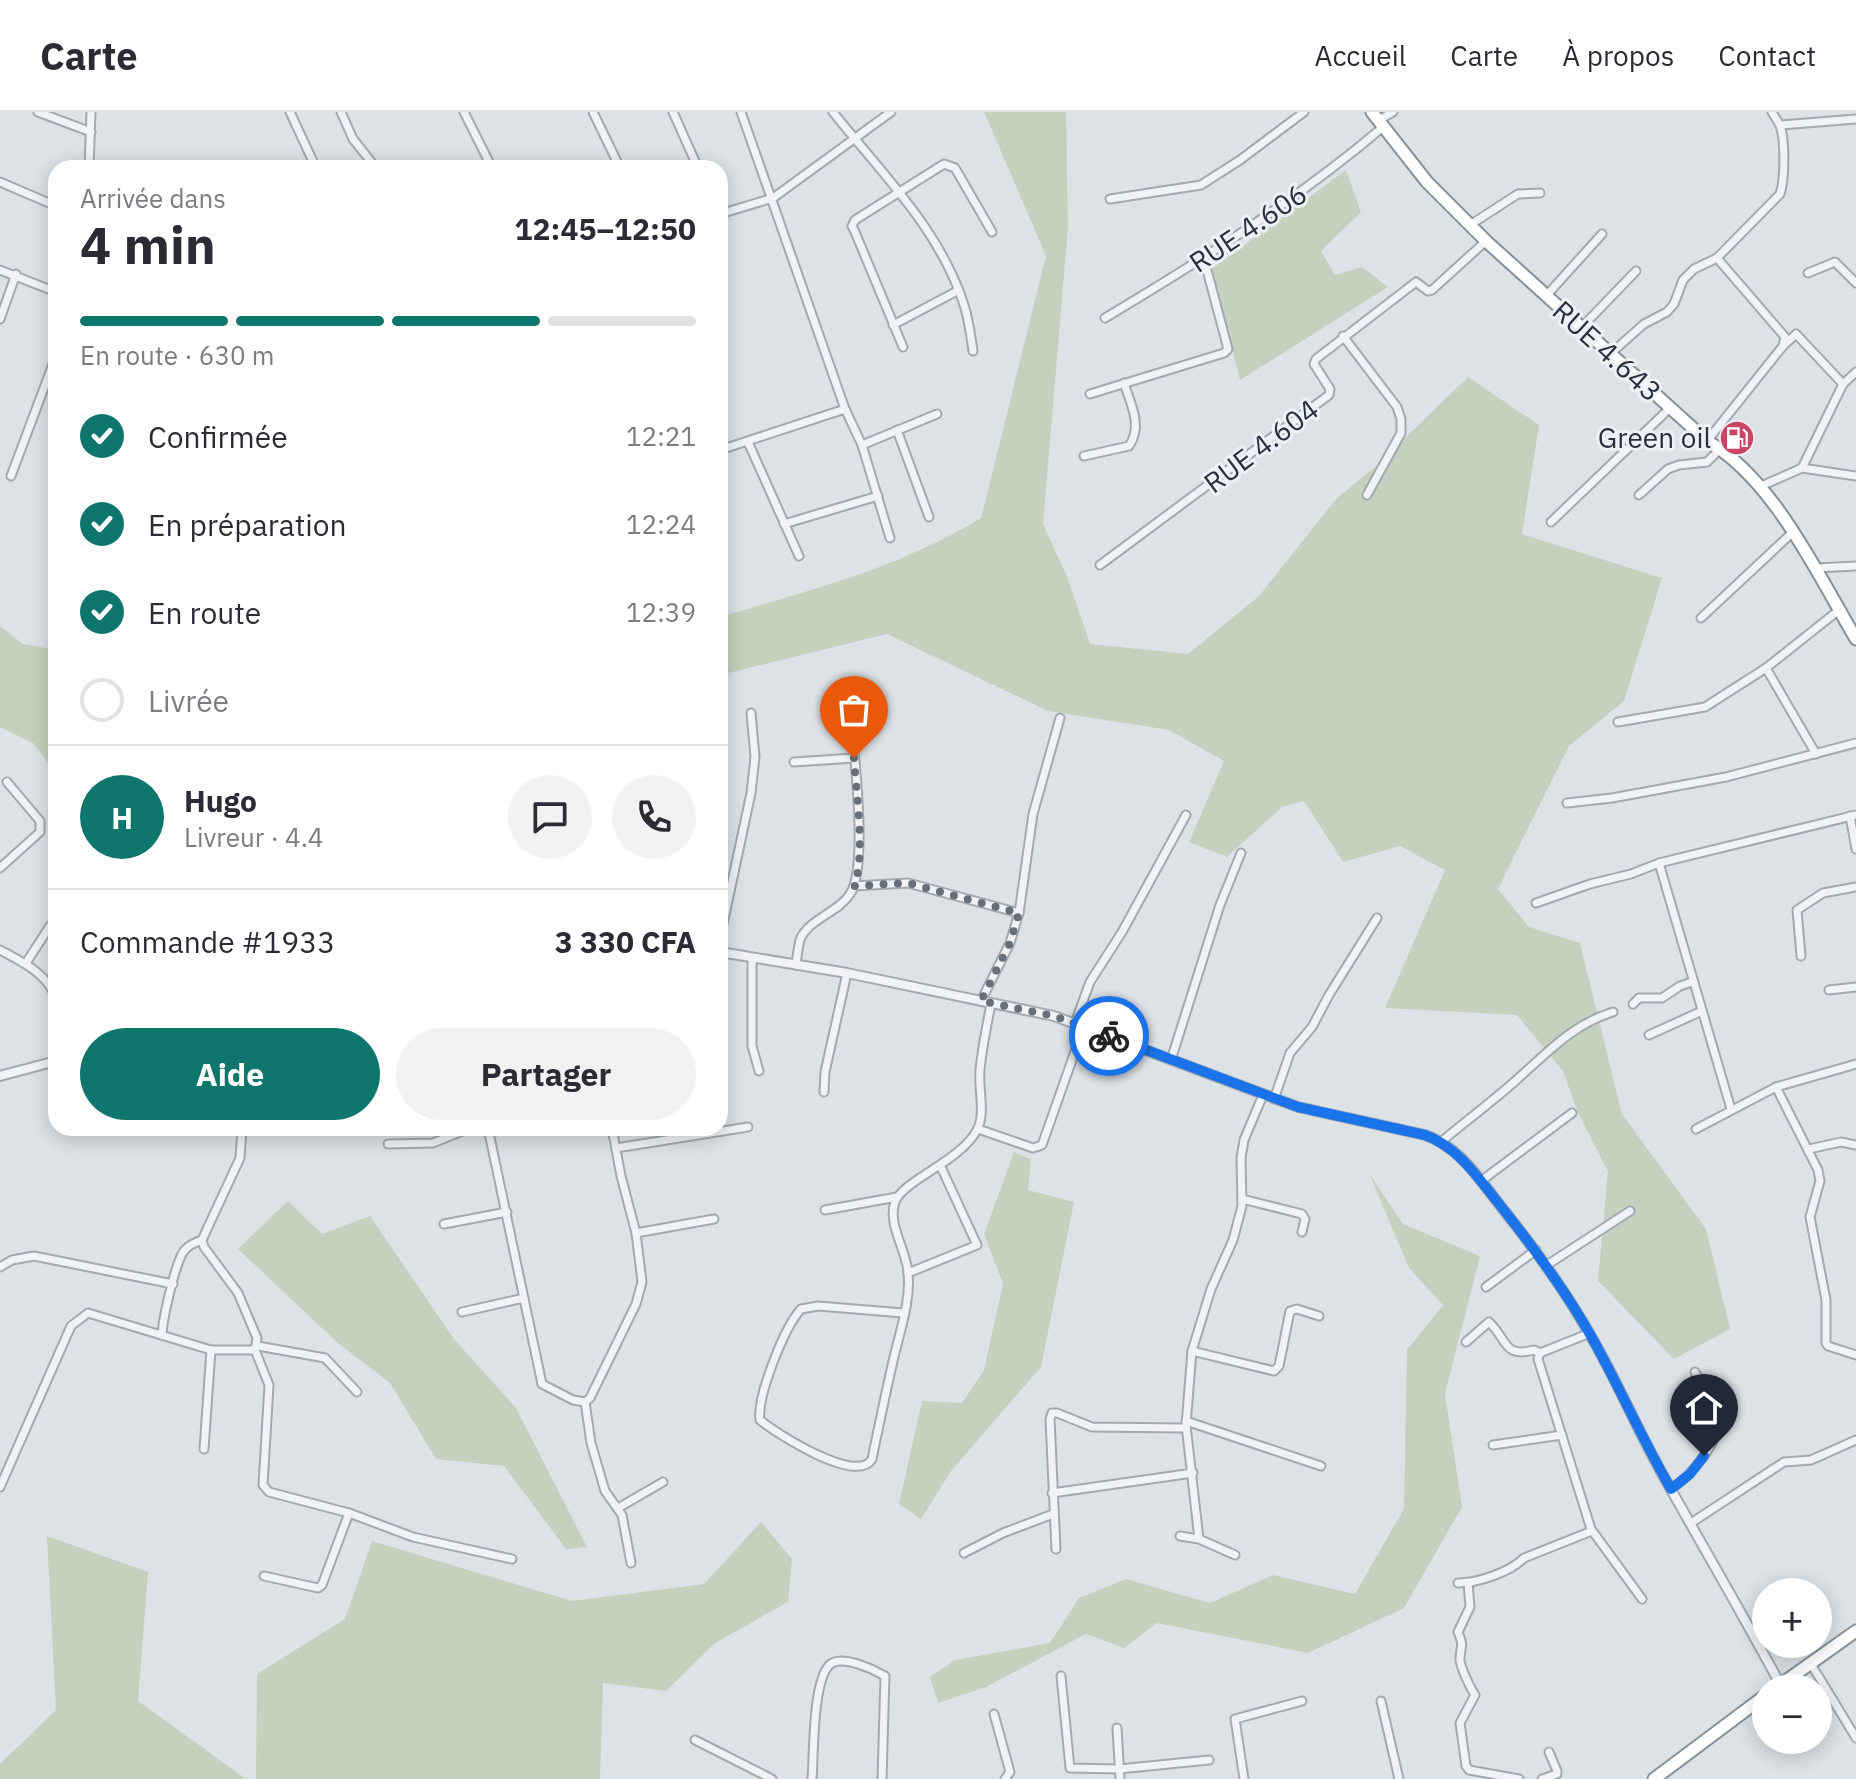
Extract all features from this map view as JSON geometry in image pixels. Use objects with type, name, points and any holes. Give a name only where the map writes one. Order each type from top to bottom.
[{"type":"highway","name":"RUE 4.643","points":[[1378,120],[1427,182],[1486,241],[1759,487],[1816,568],[1856,639]]},
{"type":"highway","points":[[1796,1674],[1856,1631]]},
{"type":"highway","points":[[1654,1779],[1752,1706]]},
{"type":"street","points":[[38,112],[91,132]]},
{"type":"street","points":[[89,160],[91,112]]},
{"type":"street","points":[[290,112],[312,160]]},
{"type":"street","points":[[341,112],[353,139],[370,160]]},
{"type":"street","points":[[464,112],[488,160]]},
{"type":"street","points":[[593,112],[616,160]]},
{"type":"street","points":[[673,112],[694,160]]},
{"type":"street","points":[[741,112],[845,409],[862,445],[890,538]]},
{"type":"street","points":[[833,112],[902,192],[924,224],[959,290],[973,351]]},
{"type":"street","points":[[728,212],[773,198],[891,112]]},
{"type":"street","points":[[1110,199],[1201,185],[1304,112]]},
{"type":"street","name":"RUE 4.606","points":[[1105,318],[1204,259],[1332,170],[1378,120],[1393,112]]},
{"type":"street","points":[[1610,354],[1644,324],[1667,312],[1674,304],[1683,280],[1694,269],[1717,258],[1780,194],[1783,184],[1781,125],[1772,112]]},
{"type":"street","points":[[1781,125],[1856,119]]},
{"type":"street","points":[[903,347],[852,226],[859,216],[944,164],[955,168],[992,232]]},
{"type":"street","points":[[0,182],[48,203]]},
{"type":"street","points":[[1470,225],[1518,194],[1540,193]]},
{"type":"street","points":[[1546,296],[1602,234]]},
{"type":"street","name":"RUE 4.604","points":[[1100,565],[1329,395],[1330,389],[1314,364],[1343,336],[1416,282],[1428,291],[1432,290],[1486,241]]},
{"type":"street","points":[[1717,258],[1785,337],[1783,346]]},
{"type":"street","points":[[1090,394],[1224,353],[1228,349],[1204,259]]},
{"type":"street","points":[[1808,273],[1835,262],[1856,283]]},
{"type":"street","points":[[0,270],[48,288]]},
{"type":"street","points":[[1581,328],[1636,271]]},
{"type":"street","points":[[0,319],[16,274]]},
{"type":"street","points":[[893,325],[959,290]]},
{"type":"street","points":[[1707,441],[1796,334],[1843,384]]},
{"type":"street","points":[[1343,336],[1397,407],[1401,419],[1401,433],[1367,495]]},
{"type":"street","points":[[1802,468],[1843,384],[1856,372]]},
{"type":"street","points":[[11,476],[48,377]]},
{"type":"street","points":[[1084,456],[1129,446],[1136,437],[1137,428],[1124,383]]},
{"type":"street","points":[[1551,522],[1670,408]]},
{"type":"street","points":[[728,448],[845,409]]},
{"type":"street","points":[[862,445],[937,414]]},
{"type":"street","points":[[897,430],[929,517]]},
{"type":"street","points":[[748,442],[799,556]]},
{"type":"street","points":[[1639,495],[1668,469],[1707,462],[1720,449]]},
{"type":"street","points":[[1759,487],[1802,468],[1856,476]]},
{"type":"street","points":[[784,524],[878,496]]},
{"type":"street","points":[[1701,618],[1793,532]]},
{"type":"street","points":[[1816,568],[1856,566]]},
{"type":"street","points":[[1618,722],[1705,707],[1766,668],[1839,610]]},
{"type":"street","points":[[1766,668],[1816,754]]},
{"type":"street","points":[[796,965],[800,940],[841,905],[854,886],[859,869],[849,703]]},
{"type":"street","points":[[728,901],[751,793],[755,757],[751,713]]},
{"type":"street","points":[[981,1001],[1010,943],[1019,913],[1033,814],[1060,718]]},
{"type":"street","points":[[1567,803],[1726,777],[1856,743]]},
{"type":"street","points":[[794,762],[854,758]]},
{"type":"street","points":[[0,868],[40,832],[40,821],[7,782]]},
{"type":"street","points":[[978,1129],[1033,1148],[1042,1145],[1080,1025],[1090,982],[1122,932],[1186,815]]},
{"type":"street","points":[[1536,903],[1659,863],[1853,816],[1856,849]]},
{"type":"street","points":[[1171,1060],[1220,905],[1241,853]]},
{"type":"street","points":[[1659,863],[1731,1109]]},
{"type":"street","points":[[854,886],[908,883],[1019,913]]},
{"type":"street","points":[[1801,956],[1797,910],[1827,891],[1856,887]]},
{"type":"street","points":[[1274,1099],[1292,1049],[1312,1027],[1377,918]]},
{"type":"street","points":[[26,963],[48,929]]},
{"type":"street","points":[[0,950],[26,963],[48,982]]},
{"type":"street","points":[[728,954],[847,973],[1041,1013],[1274,1099],[1323,1114],[1425,1135],[1453,1150],[1536,1250],[1590,1333],[1772,1674]]},
{"type":"street","points":[[752,958],[752,1046],[759,1071]]},
{"type":"street","points":[[824,1092],[825,1072],[847,973]]},
{"type":"street","points":[[1633,1004],[1639,998],[1662,998],[1692,982]]},
{"type":"street","points":[[1829,990],[1856,987]]},
{"type":"street","points":[[903,1313],[818,1306],[801,1309],[787,1329],[770,1372],[760,1420],[820,1456],[846,1465],[869,1465],[903,1313],[908,1273],[894,1217],[897,1197],[956,1155],[978,1129],[980,1068],[991,1004]]},
{"type":"street","points":[[1649,1035],[1702,1011]]},
{"type":"street","points":[[1441,1142],[1555,1044],[1593,1019],[1613,1012]]},
{"type":"street","points":[[0,1076],[48,1063]]},
{"type":"street","points":[[1696,1129],[1776,1087],[1856,1064]]},
{"type":"street","points":[[1776,1087],[1818,1170],[1820,1181],[1810,1217],[1826,1300],[1826,1343],[1856,1355]]},
{"type":"street","points":[[1199,1539],[1186,1425],[1192,1351],[1211,1289],[1233,1240],[1242,1199],[1244,1140],[1263,1095]]},
{"type":"street","points":[[1481,1181],[1572,1113]]},
{"type":"street","points":[[728,1130],[748,1127]]},
{"type":"street","points":[[241,1136],[240,1158],[202,1240],[238,1293],[257,1338],[256,1348],[269,1385],[263,1485],[269,1492],[349,1513],[413,1537],[512,1559]]},
{"type":"street","points":[[388,1144],[433,1143],[450,1136]]},
{"type":"street","points":[[490,1136],[542,1384],[573,1400],[585,1402],[590,1398],[642,1282],[636,1233],[614,1136]]},
{"type":"street","points":[[616,1148],[691,1136]]},
{"type":"street","points":[[1809,1149],[1841,1142],[1856,1145]]},
{"type":"street","points":[[908,1273],[977,1245],[941,1167]]},
{"type":"street","points":[[825,1210],[897,1197]]},
{"type":"street","points":[[1242,1199],[1302,1214],[1305,1219],[1302,1232]]},
{"type":"street","points":[[1547,1265],[1630,1211]]},
{"type":"street","points":[[444,1224],[507,1212]]},
{"type":"street","points":[[636,1233],[714,1219]]},
{"type":"street","points":[[162,1335],[163,1317],[182,1254],[191,1244],[202,1240]]},
{"type":"street","points":[[1486,1287],[1536,1250]]},
{"type":"street","points":[[0,1267],[12,1260],[34,1256],[173,1284]]},
{"type":"street","points":[[462,1312],[524,1298]]},
{"type":"street","points":[[1192,1351],[1274,1371],[1279,1366],[1290,1311],[1297,1309],[1319,1316]]},
{"type":"street","points":[[0,1487],[71,1326],[88,1313],[211,1350],[256,1348],[325,1358],[357,1392]]},
{"type":"street","points":[[1466,1342],[1489,1322],[1513,1352],[1519,1354],[1534,1350],[1540,1353],[1590,1333]]},
{"type":"street","points":[[204,1449],[211,1350]]},
{"type":"street","points":[[1540,1353],[1538,1359],[1592,1531],[1642,1599]]},
{"type":"street","points":[[1671,1489],[1690,1474],[1704,1456],[1718,1421],[1695,1372]]},
{"type":"street","points":[[585,1402],[591,1443],[605,1491],[622,1515],[631,1563]]},
{"type":"street","points":[[1056,1549],[1052,1413],[1092,1427],[1186,1425],[1321,1466]]},
{"type":"street","points":[[1493,1445],[1562,1435]]},
{"type":"street","points":[[1691,1523],[1784,1462],[1811,1460],[1856,1440]]},
{"type":"street","points":[[1052,1493],[1193,1473]]},
{"type":"street","points":[[618,1508],[663,1482]]},
{"type":"street","points":[[264,1576],[318,1588],[322,1585],[349,1513]]},
{"type":"street","points":[[964,1553],[1003,1533],[1053,1514]]},
{"type":"street","points":[[1458,1583],[1468,1583],[1592,1531]]},
{"type":"street","points":[[1180,1536],[1199,1539],[1235,1555]]},
{"type":"street","points":[[1468,1583],[1469,1611],[1458,1632],[1463,1647],[1460,1661],[1468,1686],[1475,1695],[1460,1723],[1466,1766],[1469,1770],[1519,1779]]},
{"type":"street","points":[[812,1779],[820,1681],[829,1665],[844,1661],[885,1676],[882,1779]]},
{"type":"street","points":[[1811,1664],[1856,1738]]},
{"type":"street","points":[[1061,1676],[1070,1768],[1119,1769],[1209,1760]]},
{"type":"street","points":[[1244,1779],[1235,1719],[1302,1701]]},
{"type":"street","points":[[1381,1701],[1399,1779]]},
{"type":"street","points":[[994,1714],[1010,1772],[1005,1779]]},
{"type":"street","points":[[1117,1728],[1120,1779]]},
{"type":"street","points":[[695,1740],[772,1779]]},
{"type":"street","points":[[1542,1779],[1557,1771],[1549,1752]]},
{"type":"green space","points":[[984,112],[1066,112],[1068,227],[1043,524],[1068,579],[1090,644],[1188,654],[1259,596],[1336,499],[1376,466],[1468,377],[1539,425],[1522,534],[1662,578],[1624,701],[1569,746],[1498,889],[1529,927],[1580,943],[1622,1114],[1706,1229],[1730,1329],[1674,1359],[1598,1281],[1608,1171],[1578,1113],[1563,1071],[1517,1015],[1385,1008],[1445,870],[1400,846],[1343,862],[1304,801],[1282,807],[1227,857],[1189,842],[1224,761],[1169,730],[1048,711],[887,634],[728,673],[728,615],[886,564],[950,536],[981,518],[1046,256]]},
{"type":"green space","points":[[1346,170],[1361,212],[1321,251],[1335,275],[1362,267],[1388,287],[1240,380],[1212,269]]},
{"type":"green space","points":[[0,626],[23,644],[48,649],[48,763],[33,743],[0,727]]},
{"type":"green space","points":[[1014,1152],[1031,1159],[1028,1190],[1074,1202],[1041,1367],[951,1471],[921,1519],[899,1504],[922,1401],[962,1403],[984,1370],[1003,1284],[984,1234]]},
{"type":"green space","points":[[1369,1173],[1403,1224],[1480,1256],[1445,1394],[1462,1507],[1404,1608],[1308,1653],[1157,1623],[1124,1648],[1086,1634],[986,1687],[938,1703],[930,1677],[955,1660],[1050,1643],[1079,1598],[1126,1579],[1210,1603],[1273,1575],[1355,1594],[1404,1509],[1407,1350],[1443,1305],[1409,1268]]},
{"type":"green space","points":[[288,1201],[322,1234],[370,1216],[454,1339],[516,1408],[587,1547],[566,1549],[504,1466],[436,1459],[390,1383],[339,1344],[238,1249]]},
{"type":"green space","points":[[761,1522],[792,1559],[788,1602],[715,1643],[666,1691],[603,1683],[600,1779],[256,1779],[257,1674],[345,1619],[372,1541],[572,1601],[704,1584]]},
{"type":"green space","points":[[47,1536],[148,1572],[138,1701],[246,1779],[0,1779],[0,1764],[56,1710]]},
{"type":"way so far","points":[[854,758],[859,848],[859,869],[854,886],[897,882],[921,885],[1019,913],[1010,943],[981,1001],[1054,1016],[1109,1036]]},
{"type":"place","name":"Green oil","points":[[1737,438]]},
{"type":"route","points":[[1109,1036],[1298,1107],[1425,1135],[1453,1150],[1547,1265],[1590,1333],[1671,1489],[1681,1483],[1704,1456]]}]
